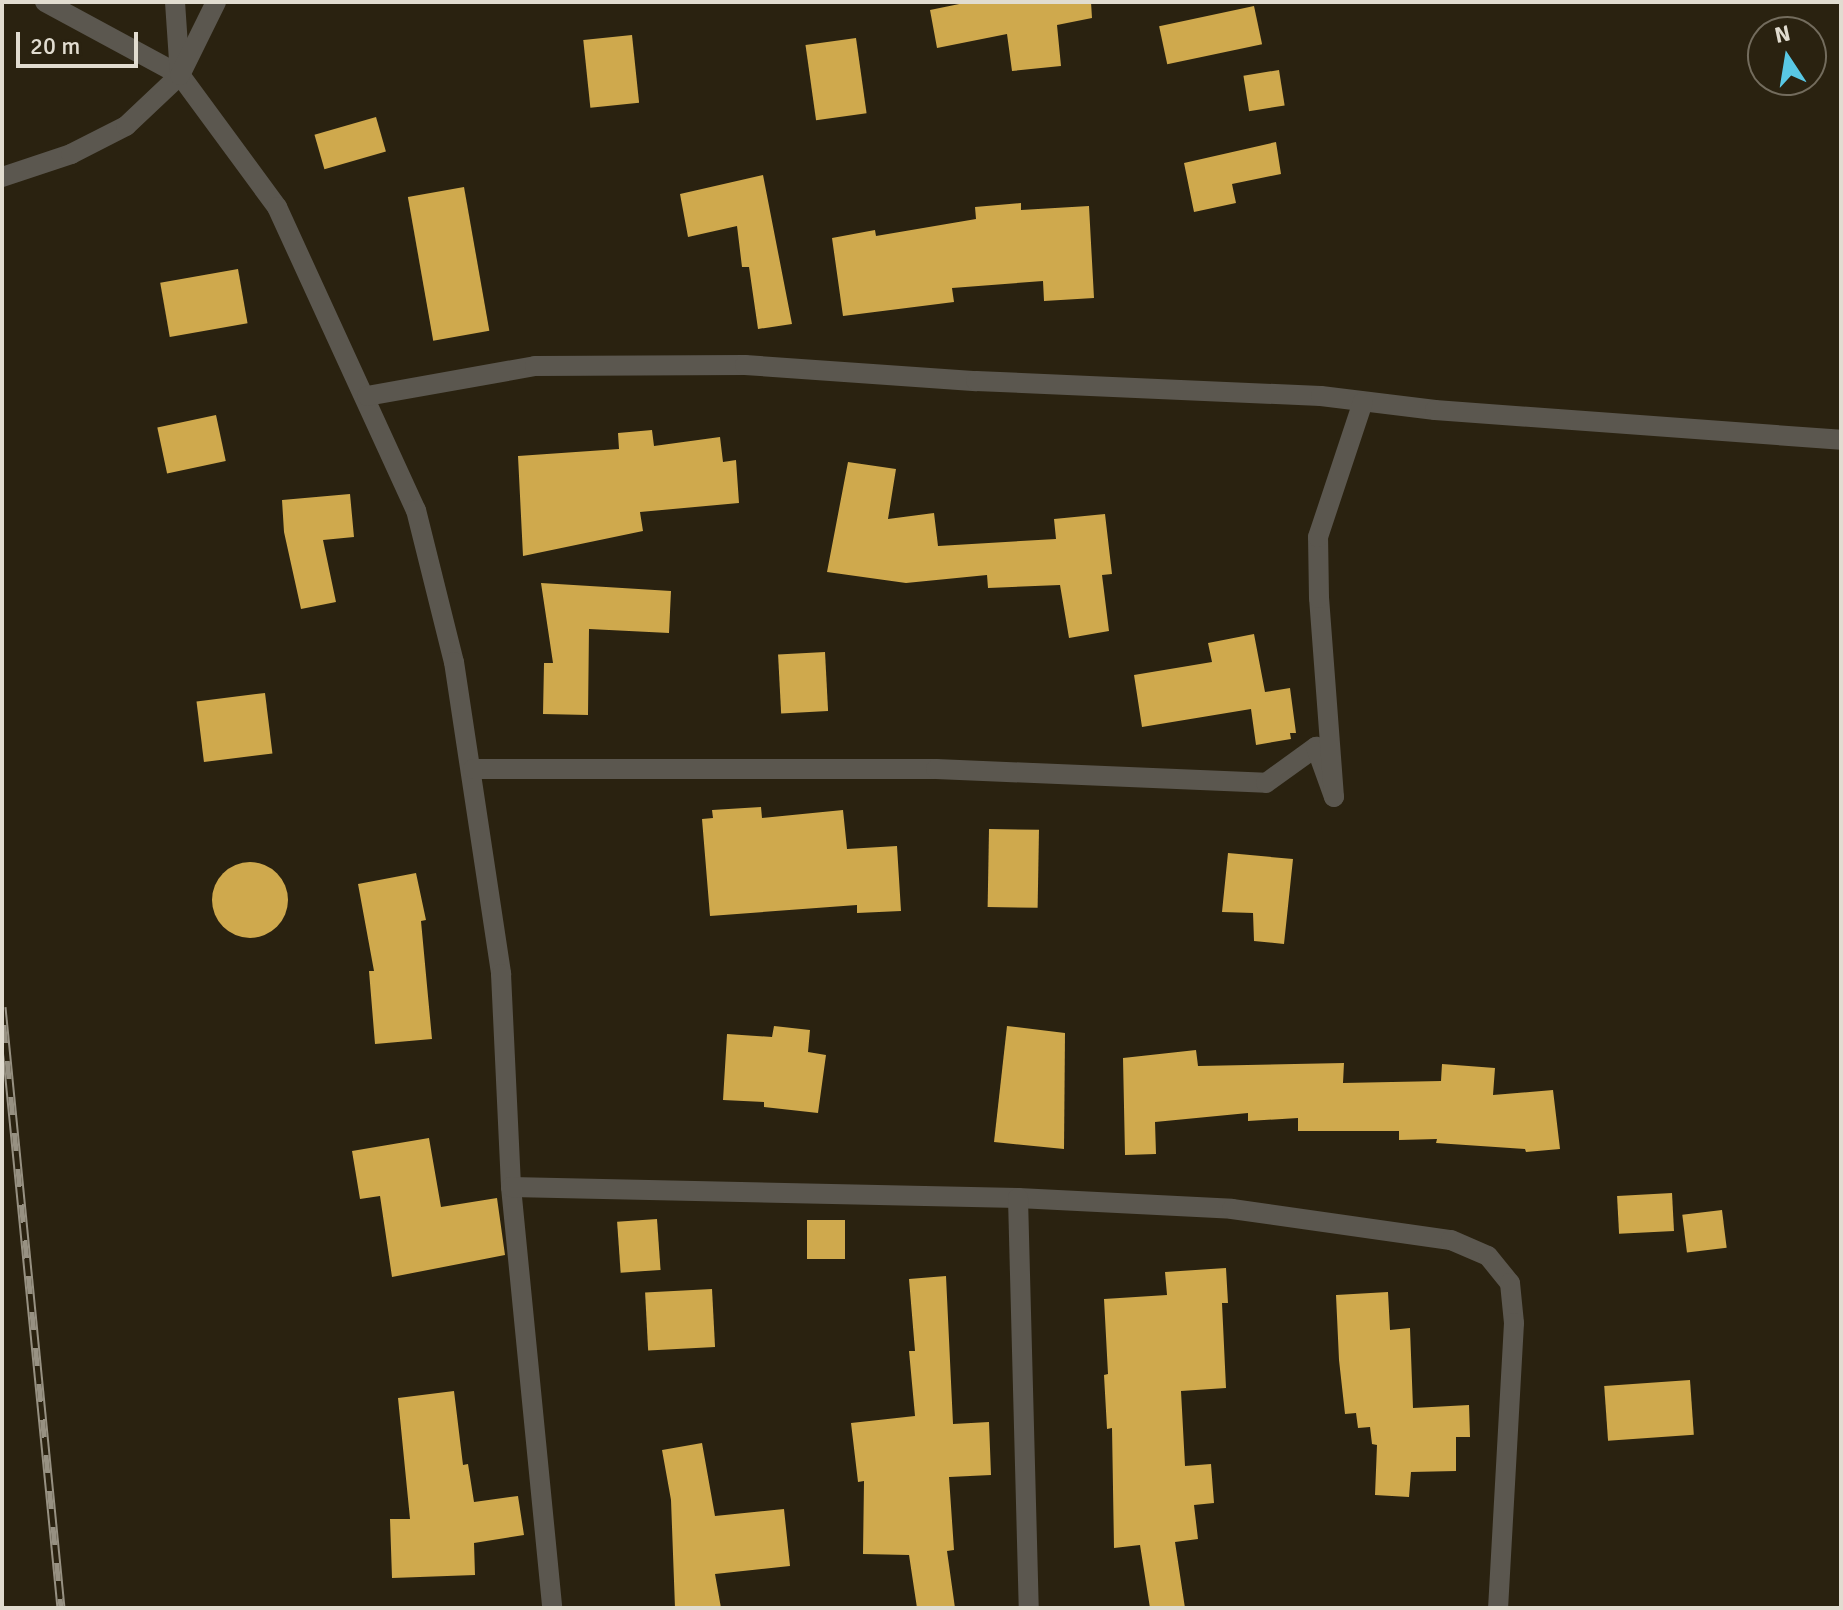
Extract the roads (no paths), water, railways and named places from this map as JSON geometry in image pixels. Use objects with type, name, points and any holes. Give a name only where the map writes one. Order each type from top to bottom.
[{"type":"street","points":[[45,2],[180,75],[277,207],[367,396],[416,510],[454,662],[473,769],[501,974],[511,1187],[552,1608]]},
{"type":"street","points":[[175,2],[180,75]]},
{"type":"street","points":[[2,177],[71,154],[126,126],[180,75],[216,2]]},
{"type":"street","points":[[367,396],[535,366],[745,365],[976,381],[1321,396],[1363,402],[1841,440]]},
{"type":"street","points":[[473,769],[936,769],[1266,783],[1316,747],[1334,797],[1319,598],[1318,537],[1363,402]]},
{"type":"street","points":[[511,1187],[1018,1198],[1232,1209],[1451,1240],[1488,1256],[1510,1283],[1514,1323],[1498,1608]]},
{"type":"street","points":[[1018,1198],[1029,1608]]},
{"type":"railway","points":[[2,1007],[61,1608]]}]
